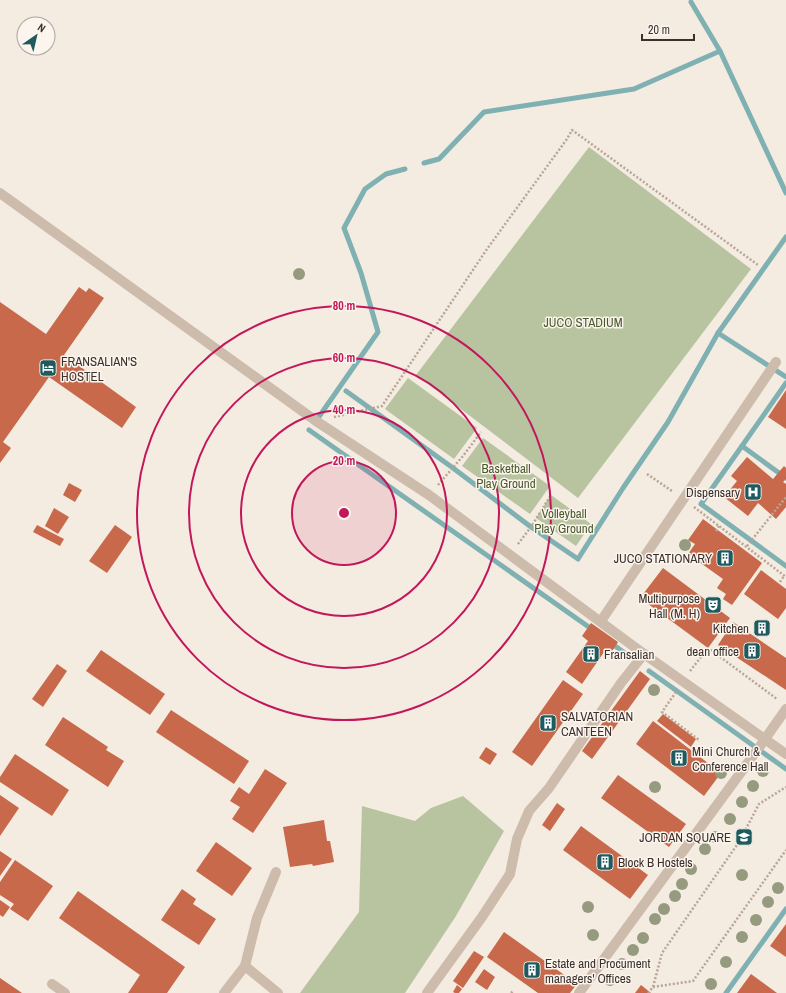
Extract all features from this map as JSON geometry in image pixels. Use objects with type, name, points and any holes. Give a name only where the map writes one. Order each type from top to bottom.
[{"type":"street","points":[[0,193],[316,421],[430,495],[644,654],[786,754]]},
{"type":"street","points":[[600,621],[682,498],[776,362]]},
{"type":"street","points":[[427,993],[486,911],[510,874],[517,839],[529,811],[549,788],[621,683],[644,654]]},
{"type":"street","points":[[579,993],[786,709]]},
{"type":"street","points":[[224,993],[245,966],[257,918],[276,872]]},
{"type":"street","points":[[245,966],[278,993]]},
{"type":"street","points":[[52,984],[65,993]]},
{"type":"path","points":[[316,421],[382,406],[487,249],[572,130],[758,265]]},
{"type":"path","points":[[430,495],[481,432]]},
{"type":"path","points":[[648,474],[747,546],[785,576],[780,582]]},
{"type":"path","points":[[510,554],[531,527],[551,496]]},
{"type":"path","points":[[747,546],[786,497]]},
{"type":"path","points":[[716,531],[719,526]]},
{"type":"path","points":[[648,993],[653,987],[662,953],[738,842],[759,804],[786,787]]},
{"type":"path","points":[[653,987],[693,981],[786,850]]},
{"type":"green space","name":"JUCO STADIUM","points":[[589,147],[751,269],[578,498],[416,375]]},
{"type":"green space","points":[[408,378],[477,428],[454,459],[385,409]]},
{"type":"green space","name":"Basketball Play Ground","points":[[483,438],[550,486],[530,514],[462,466]]},
{"type":"green space","name":"Volleyball Play Ground","points":[[551,495],[591,524],[576,546],[536,518]]},
{"type":"green space","points":[[463,796],[504,831],[456,916],[405,993],[300,993],[359,912],[362,806],[415,821],[431,808]]},
{"type":"building","name":"FRANSALIAN'S HOSTEL","points":[[79,287],[86,292],[89,288],[104,298],[64,355],[136,407],[122,428],[49,377],[3,442],[11,448],[0,463],[0,302],[46,334]]},
{"type":"building","points":[[786,390],[786,429],[768,417]]},
{"type":"building","points":[[747,457],[773,479],[784,466],[786,468],[786,479],[783,482],[786,484],[786,507],[776,519],[758,503],[748,516],[724,497],[737,481],[731,476]]},
{"type":"building","points":[[69,483],[82,490],[75,502],[63,495]]},
{"type":"building","points":[[54,508],[69,517],[58,534],[45,526]]},
{"type":"building","name":"JUCO STATIONARY","points":[[703,519],[762,563],[732,605],[723,599],[726,594],[717,588],[723,579],[688,554],[695,544],[688,540]]},
{"type":"building","points":[[37,525],[64,539],[60,546],[33,532]]},
{"type":"building","points":[[115,525],[132,537],[107,573],[89,561]]},
{"type":"building","points":[[663,568],[730,618],[708,648],[640,598]]},
{"type":"building","points":[[761,570],[786,589],[786,608],[778,619],[744,594]]},
{"type":"building","name":"Kitchen","points":[[758,621],[770,630],[767,635],[754,626]]},
{"type":"building","name":"dean office","points":[[733,622],[786,658],[786,690],[718,645]]},
{"type":"building","name":"Fransalian","points":[[591,623],[618,642],[609,656],[604,652],[582,684],[566,672],[588,641],[582,636]]},
{"type":"building","points":[[101,650],[165,694],[150,715],[86,671]]},
{"type":"building","points":[[57,664],[67,671],[43,707],[32,699]]},
{"type":"building","points":[[640,671],[650,679],[592,759],[582,751]]},
{"type":"building","name":"SALVATORIAN CANTEEN","points":[[563,680],[583,694],[532,766],[512,752]]},
{"type":"building","points":[[171,710],[249,761],[234,784],[156,732]]},
{"type":"building","points":[[663,714],[696,739],[691,747],[657,721]]},
{"type":"building","points":[[63,717],[108,747],[106,750],[124,761],[108,787],[45,745]]},
{"type":"building","name":"Mini Church & Conference Hall","points":[[653,721],[721,773],[704,796],[636,744]]},
{"type":"building","points":[[486,747],[497,754],[490,765],[479,758]]},
{"type":"building","points":[[15,754],[69,790],[52,816],[0,782],[0,777]]},
{"type":"building","points":[[265,769],[287,783],[253,833],[232,819],[240,807],[230,801],[239,787],[249,794]]},
{"type":"building","name":"Block B Hostels","points":[[618,775],[686,824],[669,847],[601,798]]},
{"type":"building","points":[[0,795],[19,808],[0,836]]},
{"type":"building","points":[[557,803],[565,809],[550,831],[542,825]]},
{"type":"building","points":[[324,820],[327,841],[330,841],[334,862],[313,866],[312,864],[290,867],[283,827]]},
{"type":"building","name":"Block B Hostels","points":[[581,826],[648,875],[630,899],[563,850]]},
{"type":"building","points":[[216,842],[252,868],[232,896],[196,871]]},
{"type":"building","points":[[0,851],[12,859],[0,876]]},
{"type":"building","points":[[15,860],[53,886],[28,921],[10,909],[14,904],[0,895],[0,882]]},
{"type":"building","points":[[182,889],[196,899],[193,904],[216,919],[199,945],[161,920]]},
{"type":"building","points":[[78,891],[185,967],[167,993],[128,993],[140,975],[59,918]]},
{"type":"building","points":[[0,900],[10,907],[3,917],[0,915]]},
{"type":"building","points":[[786,924],[786,957],[770,946]]},
{"type":"building","name":"Estate and Procument managers' Offices","points":[[504,932],[577,984],[570,993],[538,993],[487,957]]},
{"type":"building","points":[[474,951],[484,957],[463,988],[453,981]]},
{"type":"building","points":[[484,969],[495,977],[487,990],[475,982]]},
{"type":"building","points":[[751,974],[777,993],[737,993]]},
{"type":"building","points":[[0,978],[22,993],[0,993]]},
{"type":"building","points":[[457,985],[462,989],[459,993],[455,993],[453,992]]},
{"type":"building","points":[[641,985],[651,993],[635,993]]},
{"type":"waterway","points":[[424,163],[439,159],[484,112],[634,89],[720,51],[691,2]]},
{"type":"waterway","points":[[720,51],[786,193]]},
{"type":"waterway","points":[[316,421],[378,332],[361,273],[344,228],[365,189],[386,174],[405,169]]},
{"type":"waterway","points":[[346,391],[453,468],[531,527],[578,559],[623,488],[668,422],[718,333],[786,237]]},
{"type":"waterway","points":[[718,333],[786,377]]},
{"type":"waterway","points":[[786,383],[742,446],[786,478]]},
{"type":"waterway","points":[[309,430],[593,630]]},
{"type":"waterway","points":[[742,446],[701,504],[786,566]]},
{"type":"waterway","points":[[611,643],[626,654]]},
{"type":"waterway","points":[[649,671],[786,769]]},
{"type":"waterway","points":[[726,993],[786,909]]},
{"type":"place","name":"FRANSALIAN'S HOSTEL","points":[[48,368]]},
{"type":"place","name":"Dispensary","points":[[753,492]]},
{"type":"place","name":"JUCO STATIONARY","points":[[725,558]]},
{"type":"place","name":"Multipurpose Hall (M. H)","points":[[713,605]]},
{"type":"place","name":"Kitchen","points":[[762,628]]},
{"type":"place","name":"dean office","points":[[752,651]]},
{"type":"place","name":"Fransalian","points":[[591,654]]},
{"type":"place","name":"SALVATORIAN CANTEEN","points":[[548,723]]},
{"type":"place","name":"Mini Church & Conference Hall","points":[[679,758]]},
{"type":"place","name":"JORDAN SQUARE","points":[[744,837]]},
{"type":"place","name":"Block B Hostels","points":[[605,862]]},
{"type":"place","name":"Estate and Procument managers' Offices","points":[[532,970]]}]
